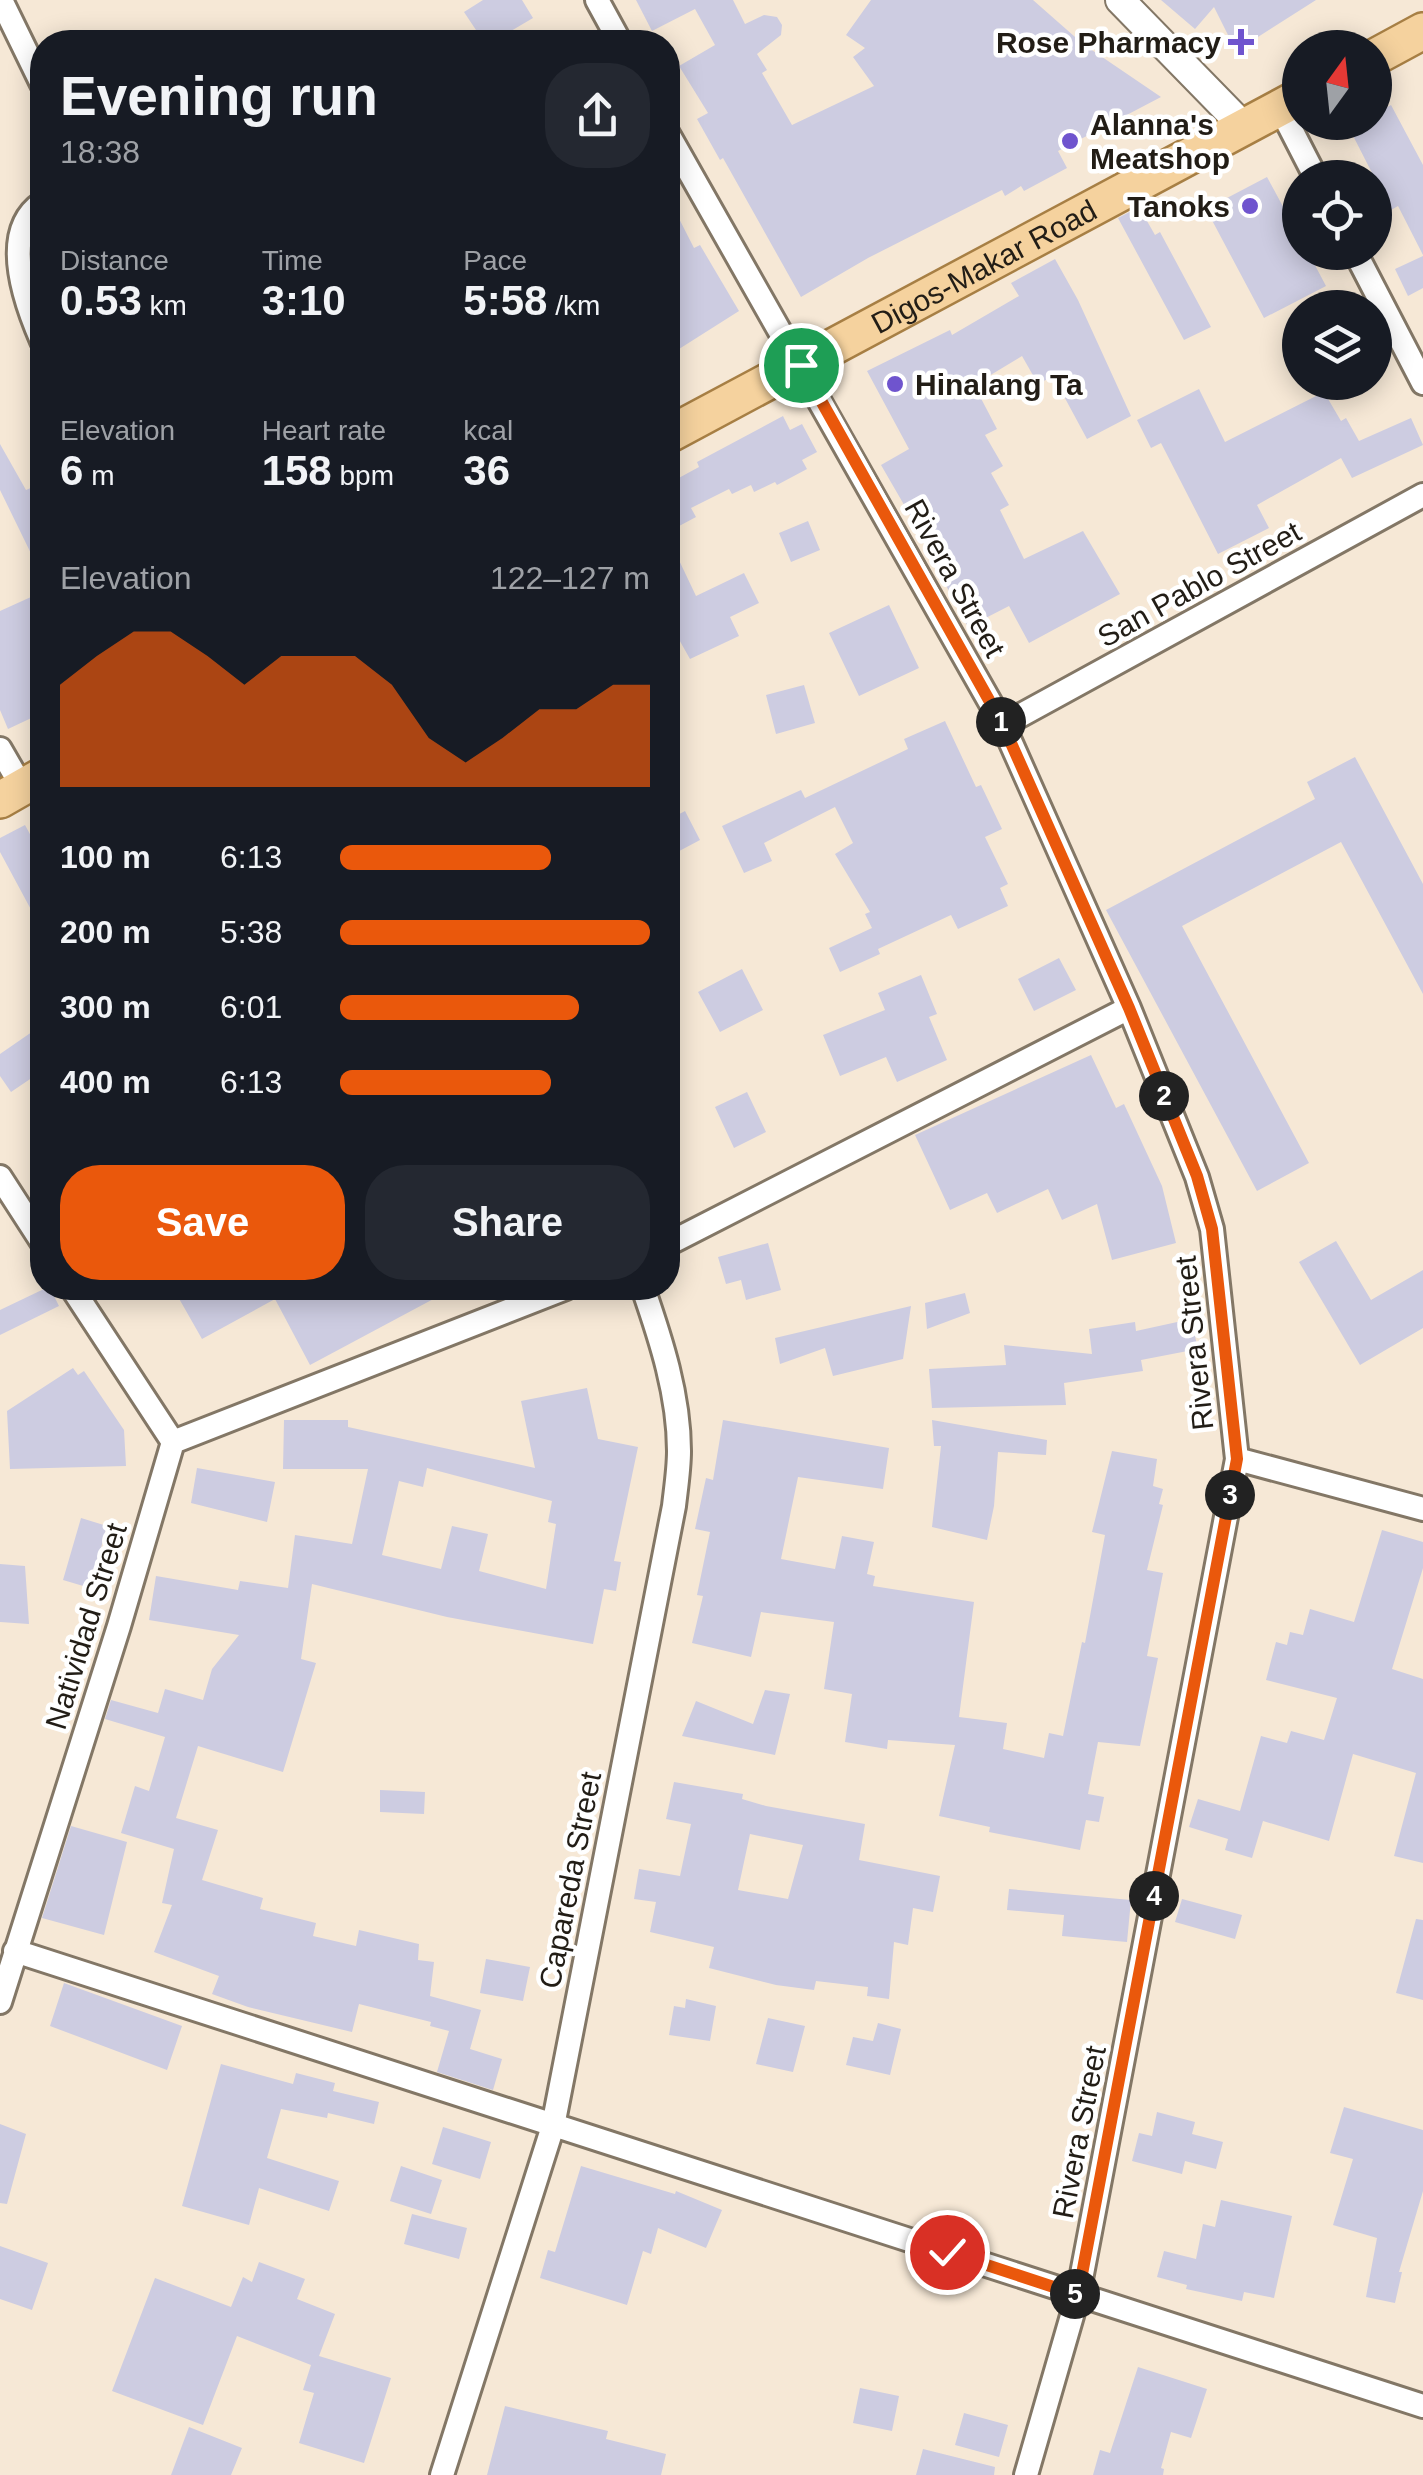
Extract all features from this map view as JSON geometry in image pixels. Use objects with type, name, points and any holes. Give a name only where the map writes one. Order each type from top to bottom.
[{"type":"main road","points":[[1392,48],[1423,31]]},
{"type":"main road","name":"Digos-Makar Road","points":[[680,429],[1282,106]]},
{"type":"street","points":[[0,0],[30,60]]},
{"type":"street","points":[[597,0],[613,30]]},
{"type":"street","points":[[1130,3],[1243,126]]},
{"type":"street","name":"Rivera Street","points":[[680,177],[801,365],[1003,725],[1129,1008],[1197,1176],[1212,1229],[1237,1459],[1078,2295],[1026,2475]]},
{"type":"street","points":[[30,212],[15,233],[12,252],[15,275],[30,312]]},
{"type":"street","points":[[1365,270],[1423,383]]},
{"type":"street","name":"San Pablo Street","points":[[1003,725],[1423,495]]},
{"type":"street","points":[[0,750],[22,788]]},
{"type":"street","points":[[680,1238],[1129,1008]]},
{"type":"street","points":[[0,1177],[30,1223]]},
{"type":"street","points":[[80,1300],[173,1442],[535,1300]]},
{"type":"street","name":"Capareda Street","points":[[442,2475],[553,2126],[676,1488],[680,1450],[672,1391],[647,1300]]},
{"type":"street","name":"Natividad Street","points":[[0,2002],[173,1442]]},
{"type":"street","points":[[1237,1459],[1423,1509]]},
{"type":"street","points":[[15,1952],[1423,2406]]},
{"type":"building","points":[[483,0],[522,0],[533,18],[512,30],[476,30],[464,12]]},
{"type":"building","points":[[636,0],[733,0],[745,24],[764,15],[777,17],[782,25],[781,35],[757,54],[767,70],[762,73],[792,125],[874,86],[853,57],[865,48],[846,35],[871,0],[1033,0],[1083,44],[1161,97],[1058,151],[1067,168],[1024,191],[1021,186],[1005,196],[1002,190],[801,297],[697,119],[708,113],[680,65],[715,45],[695,9],[651,30]]},
{"type":"building","points":[[1161,0],[1316,0],[1236,51],[1214,7],[1195,29]]},
{"type":"building","points":[[1392,107],[1423,165],[1423,255],[1398,206],[1392,209],[1392,160],[1365,160],[1355,140],[1392,140]]},
{"type":"building","points":[[1267,177],[1282,205],[1282,270],[1318,270],[1326,286],[1318,290],[1282,290],[1282,309],[1264,318],[1206,209]]},
{"type":"building","points":[[1139,207],[1155,235],[1160,232],[1211,327],[1184,340],[1118,218]]},
{"type":"building","points":[[680,221],[694,248],[700,245],[739,311],[680,348]]},
{"type":"building","points":[[1423,256],[1423,288],[1408,296],[1395,269]]},
{"type":"building","points":[[1055,259],[1131,416],[1087,439],[1053,376],[1038,384],[1022,356],[974,385],[997,429],[985,435],[1003,466],[991,473],[1009,505],[1000,510],[1024,559],[1083,531],[1120,594],[1029,643],[1009,606],[968,627],[933,561],[936,560],[881,465],[909,449],[867,371],[950,330],[952,335],[1019,296],[1011,283]]},
{"type":"building","points":[[1199,389],[1225,442],[1308,400],[1329,400],[1341,421],[1346,418],[1359,441],[1411,418],[1423,445],[1352,478],[1341,458],[1257,505],[1269,528],[1218,554],[1161,443],[1151,448],[1137,420]]},
{"type":"building","points":[[783,416],[790,430],[802,424],[817,452],[802,460],[807,469],[777,485],[775,482],[754,492],[751,485],[732,494],[729,489],[691,508],[696,517],[680,526],[680,477],[699,467],[697,462]]},
{"type":"building","points":[[0,444],[26,490],[30,488],[30,551],[0,490]]},
{"type":"building","points":[[808,521],[820,550],[791,562],[779,533]]},
{"type":"building","points":[[680,562],[696,596],[744,573],[759,603],[730,617],[739,636],[690,659],[680,641]]},
{"type":"building","points":[[30,597],[30,719],[8,729],[0,710],[0,611]]},
{"type":"building","points":[[889,605],[919,668],[859,696],[829,633]]},
{"type":"building","points":[[804,685],[815,723],[776,734],[766,695]]},
{"type":"building","points":[[945,721],[976,787],[981,785],[1002,829],[985,837],[1008,884],[1000,888],[1008,906],[958,929],[951,915],[878,949],[880,954],[840,972],[829,948],[872,928],[865,914],[870,912],[835,854],[853,843],[835,807],[764,843],[772,861],[744,873],[722,826],[801,790],[805,798],[908,749],[904,739]]},
{"type":"building","points":[[1355,757],[1423,884],[1423,994],[1341,842],[1182,926],[1309,1163],[1257,1191],[1106,910],[1315,799],[1307,782]]},
{"type":"building","points":[[685,811],[700,840],[680,851],[680,814]]},
{"type":"building","points":[[25,825],[30,834],[30,908],[0,852],[0,838]]},
{"type":"building","points":[[1059,958],[1076,990],[1034,1011],[1018,979]]},
{"type":"building","points":[[742,969],[763,1010],[720,1032],[698,992]]},
{"type":"building","points":[[921,975],[937,1014],[929,1017],[947,1060],[897,1082],[886,1057],[840,1076],[823,1035],[885,1010],[878,993]]},
{"type":"building","points":[[30,1033],[30,1079],[11,1092],[0,1076],[0,1054]]},
{"type":"building","points":[[1091,1055],[1116,1108],[1124,1104],[1162,1186],[1176,1243],[1112,1260],[1097,1204],[1062,1220],[1048,1189],[997,1213],[987,1193],[950,1210],[915,1135]]},
{"type":"building","points":[[747,1092],[766,1132],[734,1148],[715,1107]]},
{"type":"building","points":[[1336,1241],[1371,1300],[1423,1270],[1423,1328],[1360,1365],[1299,1262]]},
{"type":"building","points":[[768,1243],[781,1290],[746,1300],[741,1280],[726,1284],[718,1257]]},
{"type":"building","points":[[965,1293],[970,1313],[927,1329],[925,1303]]},
{"type":"building","points":[[30,1296],[30,1300],[56,1300],[59,1306],[0,1335],[0,1310]]},
{"type":"building","points":[[180,1300],[273,1300],[202,1339]]},
{"type":"building","points":[[276,1300],[432,1300],[310,1365]]},
{"type":"building","points":[[911,1306],[903,1359],[833,1376],[825,1348],[780,1364],[775,1338]]},
{"type":"building","points":[[1191,1319],[1198,1349],[1141,1360],[1143,1371],[1064,1383],[1066,1405],[932,1408],[929,1369],[1006,1365],[1004,1345],[1092,1354],[1089,1329],[1135,1322],[1136,1331]]},
{"type":"building","points":[[73,1368],[78,1375],[84,1371],[124,1430],[126,1466],[10,1469],[7,1411]]},
{"type":"building","points":[[587,1388],[598,1439],[638,1447],[614,1561],[621,1562],[616,1591],[604,1589],[593,1644],[447,1617],[312,1584],[301,1659],[316,1663],[283,1772],[198,1746],[176,1818],[218,1830],[202,1880],[263,1898],[260,1909],[316,1923],[313,1936],[356,1946],[359,1930],[419,1944],[418,1960],[434,1962],[430,1996],[481,2010],[470,2049],[502,2059],[493,2090],[437,2072],[449,2031],[430,2026],[431,2022],[359,2004],[352,2032],[248,2007],[212,1994],[219,1976],[154,1952],[172,1905],[162,1903],[174,1849],[121,1833],[135,1786],[149,1791],[165,1737],[105,1719],[111,1700],[158,1713],[165,1689],[203,1700],[212,1669],[239,1635],[149,1620],[156,1576],[238,1590],[240,1581],[288,1588],[295,1535],[352,1544],[368,1469],[283,1469],[284,1420],[348,1420],[348,1427],[535,1468],[521,1401]],"holes":[[[427,1468],[552,1501],[548,1522],[556,1524],[546,1589],[479,1571],[488,1534],[452,1526],[441,1569],[382,1555],[399,1481],[423,1487]]]},
{"type":"building","points":[[723,1420],[889,1448],[883,1489],[798,1477],[781,1559],[835,1569],[842,1536],[874,1542],[867,1574],[875,1576],[873,1586],[974,1602],[959,1717],[1007,1723],[1003,1749],[1044,1758],[1049,1733],[1063,1736],[1082,1642],[1085,1643],[1105,1535],[1092,1532],[1112,1451],[1157,1459],[1153,1486],[1163,1489],[1159,1504],[1163,1505],[1147,1570],[1163,1573],[1147,1656],[1158,1658],[1140,1746],[1098,1742],[1088,1794],[1104,1797],[1099,1822],[1086,1820],[1080,1850],[989,1832],[990,1827],[939,1816],[955,1745],[888,1740],[887,1749],[845,1742],[852,1694],[824,1689],[834,1622],[761,1612],[751,1657],[692,1643],[703,1596],[697,1595],[710,1532],[695,1529],[706,1478],[713,1480]]},
{"type":"building","points":[[932,1420],[1047,1440],[1046,1455],[998,1452],[987,1540],[932,1527],[941,1446],[934,1446]]},
{"type":"building","points":[[197,1468],[275,1482],[267,1522],[191,1503]]},
{"type":"building","points":[[81,1518],[107,1526],[90,1588],[63,1580]]},
{"type":"building","points":[[1382,1530],[1423,1542],[1423,1568],[1392,1669],[1423,1679],[1423,1863],[1394,1856],[1416,1773],[1353,1754],[1329,1841],[1263,1821],[1252,1858],[1225,1850],[1228,1839],[1189,1827],[1198,1799],[1240,1811],[1261,1736],[1287,1743],[1291,1731],[1324,1740],[1337,1698],[1266,1680],[1276,1642],[1287,1645],[1290,1632],[1303,1635],[1310,1609],[1354,1622]]},
{"type":"building","points":[[0,1564],[25,1566],[29,1624],[0,1622]]},
{"type":"building","points":[[765,1690],[790,1694],[775,1755],[682,1736],[696,1701],[753,1724]]},
{"type":"building","points":[[674,1782],[743,1794],[742,1799],[766,1806],[865,1824],[859,1860],[940,1876],[933,1912],[913,1908],[908,1945],[894,1942],[889,1999],[867,1996],[868,1987],[816,1981],[814,1990],[709,1968],[714,1947],[650,1932],[656,1902],[634,1899],[639,1869],[680,1876],[691,1824],[666,1819]],"holes":[[[750,1834],[803,1845],[788,1899],[738,1890]]]},
{"type":"building","points":[[380,1790],[425,1792],[424,1814],[380,1812]]},
{"type":"building","points":[[71,1826],[127,1842],[104,1935],[42,1918]]},
{"type":"building","points":[[1009,1889],[1131,1900],[1127,1942],[1062,1936],[1064,1915],[1007,1910]]},
{"type":"building","points":[[1182,1899],[1242,1915],[1235,1939],[1175,1922]]},
{"type":"building","points":[[1416,1919],[1423,1920],[1423,2000],[1396,1993]]},
{"type":"building","points":[[486,1959],[530,1967],[523,2001],[480,1993]]},
{"type":"building","points":[[64,1983],[182,2026],[167,2070],[50,2026]]},
{"type":"building","points":[[686,1999],[716,2006],[710,2041],[669,2035],[674,2006],[685,2008]]},
{"type":"building","points":[[768,2018],[805,2026],[793,2072],[756,2064]]},
{"type":"building","points":[[878,2023],[901,2029],[890,2075],[846,2065],[853,2037],[873,2041]]},
{"type":"building","points":[[221,2064],[293,2084],[296,2073],[335,2083],[333,2091],[379,2102],[374,2124],[328,2113],[327,2118],[281,2109],[267,2158],[339,2181],[329,2211],[259,2188],[249,2225],[182,2206]]},
{"type":"building","points":[[1344,2107],[1423,2130],[1423,2191],[1399,2272],[1395,2303],[1366,2297],[1377,2238],[1333,2225],[1353,2159],[1330,2153]]},
{"type":"building","points":[[1157,2112],[1195,2122],[1192,2134],[1223,2142],[1216,2169],[1185,2161],[1182,2174],[1132,2161],[1139,2133],[1152,2136]]},
{"type":"building","points":[[0,2124],[26,2134],[7,2204],[0,2203]]},
{"type":"building","points":[[443,2127],[491,2142],[480,2179],[432,2164]]},
{"type":"building","points":[[401,2166],[442,2180],[431,2214],[390,2201]]},
{"type":"building","points":[[581,2166],[675,2194],[676,2191],[722,2210],[706,2248],[658,2228],[651,2254],[643,2251],[627,2305],[540,2278],[548,2250],[555,2252]]},
{"type":"building","points":[[1221,2200],[1292,2216],[1274,2298],[1244,2292],[1242,2301],[1186,2289],[1187,2285],[1157,2277],[1164,2251],[1196,2259],[1203,2224],[1215,2227]]},
{"type":"building","points":[[412,2214],[467,2228],[459,2259],[404,2244]]},
{"type":"building","points":[[0,2246],[48,2263],[32,2310],[0,2299]]},
{"type":"building","points":[[259,2262],[305,2279],[297,2299],[335,2314],[319,2356],[391,2378],[364,2463],[299,2443],[314,2393],[303,2390],[311,2365],[237,2336],[203,2425],[112,2391],[155,2278],[231,2307],[243,2277],[252,2282]]},
{"type":"building","points":[[1138,2367],[1207,2389],[1191,2438],[1171,2432],[1161,2468],[1163,2475],[1093,2475],[1100,2450],[1110,2453]]},
{"type":"building","points":[[860,2388],[899,2396],[892,2431],[853,2423]]},
{"type":"building","points":[[505,2406],[608,2431],[606,2439],[666,2454],[661,2475],[487,2475]]},
{"type":"building","points":[[964,2413],[1008,2425],[999,2457],[955,2445]]},
{"type":"building","points":[[189,2427],[242,2448],[231,2475],[171,2475]]},
{"type":"building","points":[[923,2449],[995,2467],[994,2475],[916,2475]]},
{"type":"place","name":"Rose Pharmacy","points":[[1241,42]]},
{"type":"place","name":"Alanna's Meatshop","points":[[1070,141]]},
{"type":"place","name":"Tanoks","points":[[1250,206]]},
{"type":"place","name":"Hinalang Ta","points":[[895,384]]},
{"type":"route","points":[[801,365],[1003,725],[1129,1008],[1197,1176],[1212,1229],[1237,1459],[1078,2295],[947,2252]]}]
